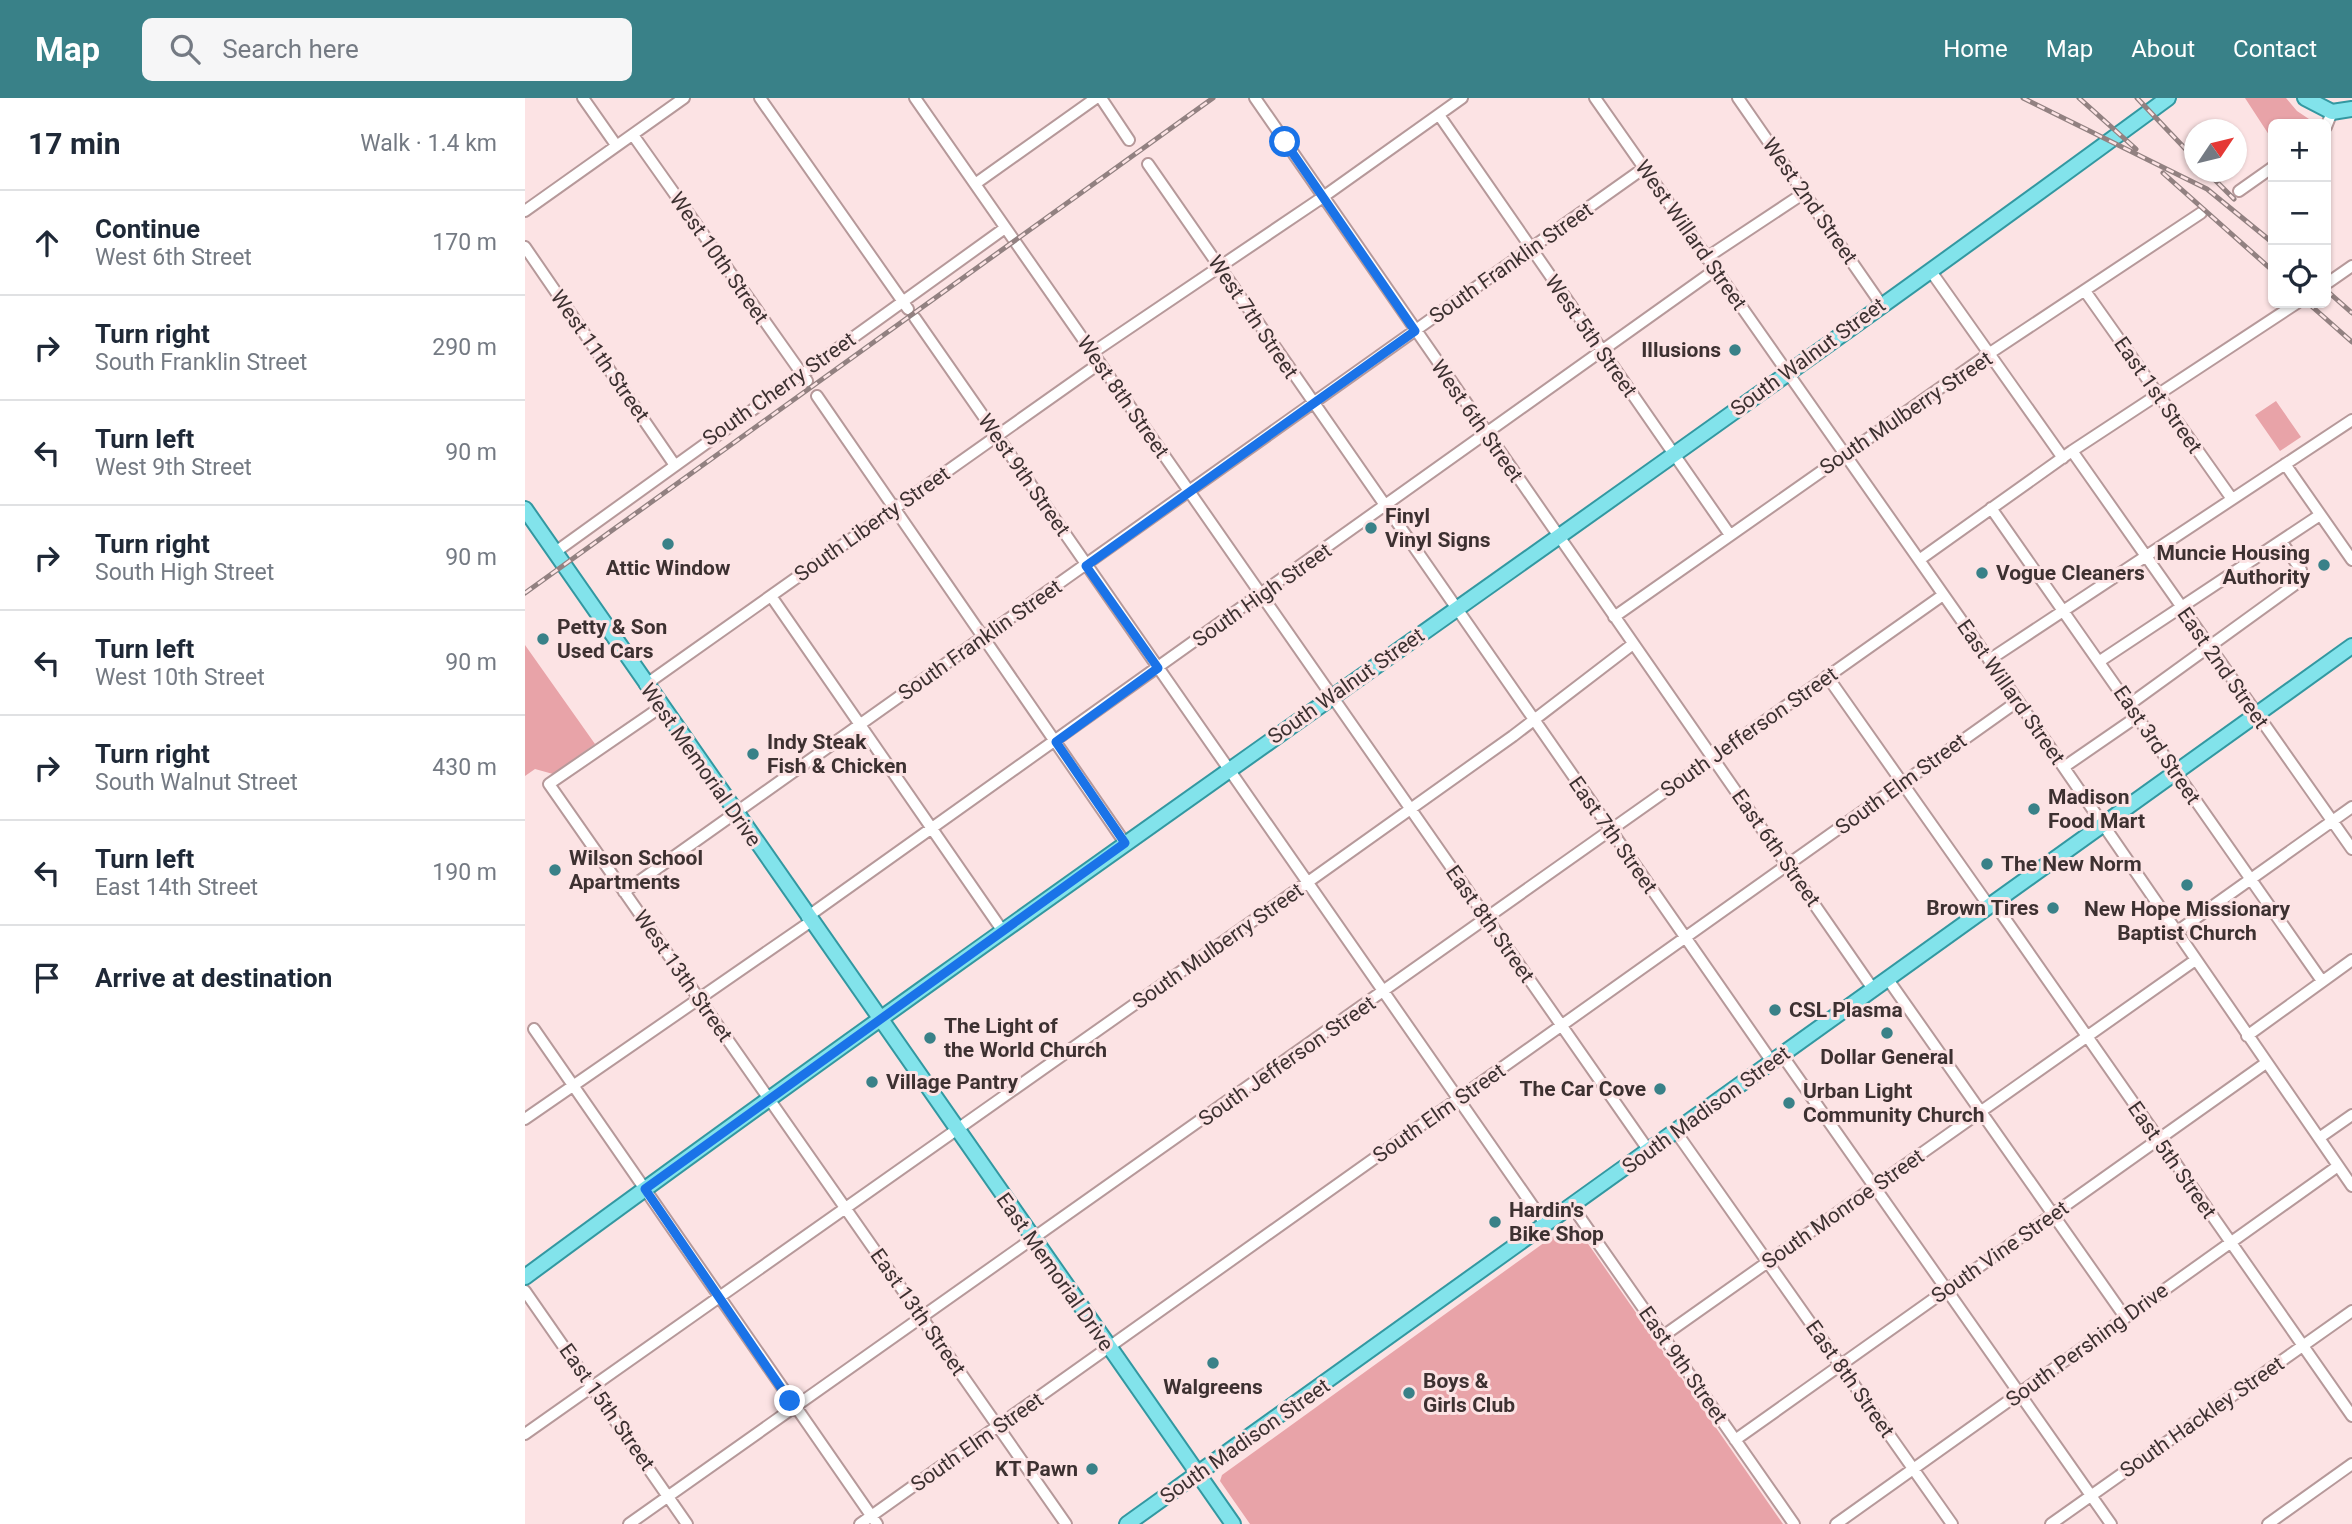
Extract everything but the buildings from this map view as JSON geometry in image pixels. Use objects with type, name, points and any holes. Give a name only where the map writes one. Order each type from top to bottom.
[{"type":"main road","name":"South Walnut Street","points":[[525,1277],[1002,930],[1787,373],[2168,98]]},
{"type":"main road","points":[[2305,98],[2332,112],[2352,110]]},
{"type":"main road","name":"West Memorial Drive","points":[[525,509],[879,1019]]},
{"type":"main road","name":"South Madison Street","points":[[1127,1524],[1199,1475],[2352,646]]},
{"type":"main road","name":"East Memorial Drive","points":[[879,1019],[1233,1524]]},
{"type":"street","points":[[583,98],[616,145]]},
{"type":"street","points":[[525,211],[684,98]]},
{"type":"street","name":"West 9th Street","points":[[760,98],[1228,770]]},
{"type":"street","name":"West 8th Street","points":[[915,98],[1330,696]]},
{"type":"street","points":[[975,184],[1095,98]]},
{"type":"street","points":[[1101,98],[1129,140]]},
{"type":"street","name":"West 6th Street","points":[[1255,98],[1557,536]]},
{"type":"street","points":[[1092,353],[1323,197],[1462,98]]},
{"type":"street","name":"West Willard Street","points":[[1595,98],[1787,373]]},
{"type":"street","name":"West 2nd Street","points":[[1738,98],[1881,304]]},
{"type":"street","points":[[2329,119],[2332,112]]},
{"type":"street","name":"West 5th Street","points":[[1439,115],[1673,453]]},
{"type":"street","name":"West 10th Street","points":[[633,135],[804,378]]},
{"type":"street","name":"West 7th Street","points":[[1148,164],[1454,608]]},
{"type":"street","name":"South Franklin Street","points":[[624,892],[1644,168]]},
{"type":"street","points":[[2239,191],[2268,171]]},
{"type":"street","points":[[1706,258],[1804,193]]},
{"type":"street","name":"South Mulberry Street","points":[[1614,617],[1990,353],[2201,213]]},
{"type":"street","name":"South Cherry Street","points":[[554,553],[674,464],[909,310],[1005,228]]},
{"type":"street","name":"West 11th Street","points":[[525,247],[674,464]]},
{"type":"street","points":[[2331,281],[2352,267]]},
{"type":"street","name":"South High Street","points":[[525,1119],[699,999],[932,829],[1715,270]]},
{"type":"street","name":"East 2nd Street","points":[[1930,270],[2145,557],[2352,849]]},
{"type":"street","name":"East 1st Street","points":[[2085,291],[2232,499]]},
{"type":"street","points":[[1919,561],[2068,454],[2289,308]]},
{"type":"street","name":"South Liberty Street","points":[[645,685],[1100,363]]},
{"type":"street","name":"East Willard Street","points":[[1787,373],[2064,767],[2194,961],[2352,1186]]},
{"type":"street","points":[[817,396],[1125,843]]},
{"type":"street","points":[[1989,660],[2351,421]]},
{"type":"street","points":[[1673,453],[1730,535]]},
{"type":"street","points":[[2285,464],[2352,560]]},
{"type":"street","name":"East 3rd Street","points":[[1991,508],[2322,981]]},
{"type":"street","points":[[2100,661],[2320,515]]},
{"type":"street","name":"East 6th Street","points":[[1557,536],[1873,989]]},
{"type":"street","points":[[2130,704],[2300,579],[2301,570],[2281,541]]},
{"type":"street","name":"South Jefferson Street","points":[[629,1524],[1033,1241],[1943,595]]},
{"type":"street","points":[[771,596],[1002,930]]},
{"type":"street","name":"East 7th Street","points":[[1454,608],[1685,938],[1874,1188],[2111,1524]]},
{"type":"street","name":"South Mulberry Street","points":[[525,1434],[957,1132],[1409,810],[1633,645]]},
{"type":"street","name":"East 5th Street","points":[[1827,676],[2086,1037],[2352,1416]]},
{"type":"street","name":"East 8th Street","points":[[1330,696],[1649,1152]]},
{"type":"street","name":"South Elm Street","points":[[860,1524],[874,1520],[999,1426],[2018,701]]},
{"type":"street","name":"West 13th Street","points":[[660,707],[549,785],[769,1099]]},
{"type":"street","points":[[2064,767],[2138,716]]},
{"type":"street","points":[[1228,770],[1546,1225]]},
{"type":"street","points":[[2175,933],[2352,807]]},
{"type":"street","points":[[2247,1036],[2352,960]]},
{"type":"street","name":"South Monroe Street","points":[[1663,1336],[2194,961]]},
{"type":"street","points":[[1887,978],[2125,1317]]},
{"type":"street","points":[[534,1029],[874,1520]]},
{"type":"street","name":"South Vine Street","points":[[1735,1440],[2266,1063]]},
{"type":"street","name":"East 13th Street","points":[[769,1099],[1066,1524]]},
{"type":"street","points":[[2319,1139],[2352,1115]]},
{"type":"street","name":"East 8th Street","points":[[1676,1132],[1952,1524]]},
{"type":"street","name":"South Pershing Drive","points":[[1836,1524],[2338,1166]]},
{"type":"street","name":"East 9th Street","points":[[1572,1206],[1794,1524]]},
{"type":"street","name":"East 15th Street","points":[[525,1291],[687,1524]]},
{"type":"street","name":"South Hackley Street","points":[[2051,1524],[2352,1311]]},
{"type":"street","points":[[2268,1524],[2352,1464]]},
{"type":"shaded area","points":[[2245,98],[2286,98],[2297,111],[2309,119],[2268,119],[2268,133]]},
{"type":"shaded area","points":[[2276,401],[2301,437],[2280,451],[2255,415]]},
{"type":"shaded area","points":[[525,645],[595,744],[553,774],[535,769],[525,776]]},
{"type":"shaded area","points":[[1570,1224],[1575,1225],[1783,1524],[1250,1524],[1220,1481],[1222,1475]]},
{"type":"railway","points":[[525,593],[1213,98]]},
{"type":"railway","points":[[2023,98],[2207,189],[2268,239]]},
{"type":"railway","points":[[2079,98],[2136,149]]},
{"type":"railway","points":[[2137,98],[2184,147]]},
{"type":"railway","points":[[2163,173],[2268,267]]},
{"type":"railway","points":[[2217,182],[2234,199]]},
{"type":"railway","points":[[2331,294],[2352,313]]},
{"type":"railway","points":[[2314,308],[2352,342]]},
{"type":"place","name":"Illusions","points":[[1735,350]]},
{"type":"place","name":"Finyl Vinyl Signs","points":[[1371,528]]},
{"type":"place","name":"Attic Window","points":[[668,544]]},
{"type":"place","name":"Muncie Housing Authority","points":[[2324,565]]},
{"type":"place","name":"Vogue Cleaners","points":[[1982,573]]},
{"type":"place","name":"Petty & Son Used Cars","points":[[543,639]]},
{"type":"place","name":"Indy Steak Fish & Chicken","points":[[753,754]]},
{"type":"place","name":"Madison Food Mart","points":[[2034,809]]},
{"type":"place","name":"The New Norm","points":[[1987,864]]},
{"type":"place","name":"Wilson School Apartments","points":[[555,870]]},
{"type":"place","name":"New Hope Missionary Baptist Church","points":[[2187,885]]},
{"type":"place","name":"Brown Tires","points":[[2053,908]]},
{"type":"place","name":"CSL Plasma","points":[[1775,1010]]},
{"type":"place","name":"Dollar General","points":[[1887,1033]]},
{"type":"place","name":"The Light of the World Church","points":[[930,1038]]},
{"type":"place","name":"Village Pantry","points":[[872,1082]]},
{"type":"place","name":"The Car Cove","points":[[1660,1089]]},
{"type":"place","name":"Urban Light Community Church","points":[[1789,1103]]},
{"type":"place","name":"Hardin's Bike Shop","points":[[1495,1222]]},
{"type":"place","name":"Walgreens","points":[[1213,1363]]},
{"type":"place","name":"Boys & Girls Club","points":[[1409,1393]]},
{"type":"place","name":"KT Pawn","points":[[1092,1469]]},
{"type":"route","points":[[790,1401],[645,1189],[1125,843],[1056,742],[1158,668],[1086,566],[1415,331],[1285,142]]}]
